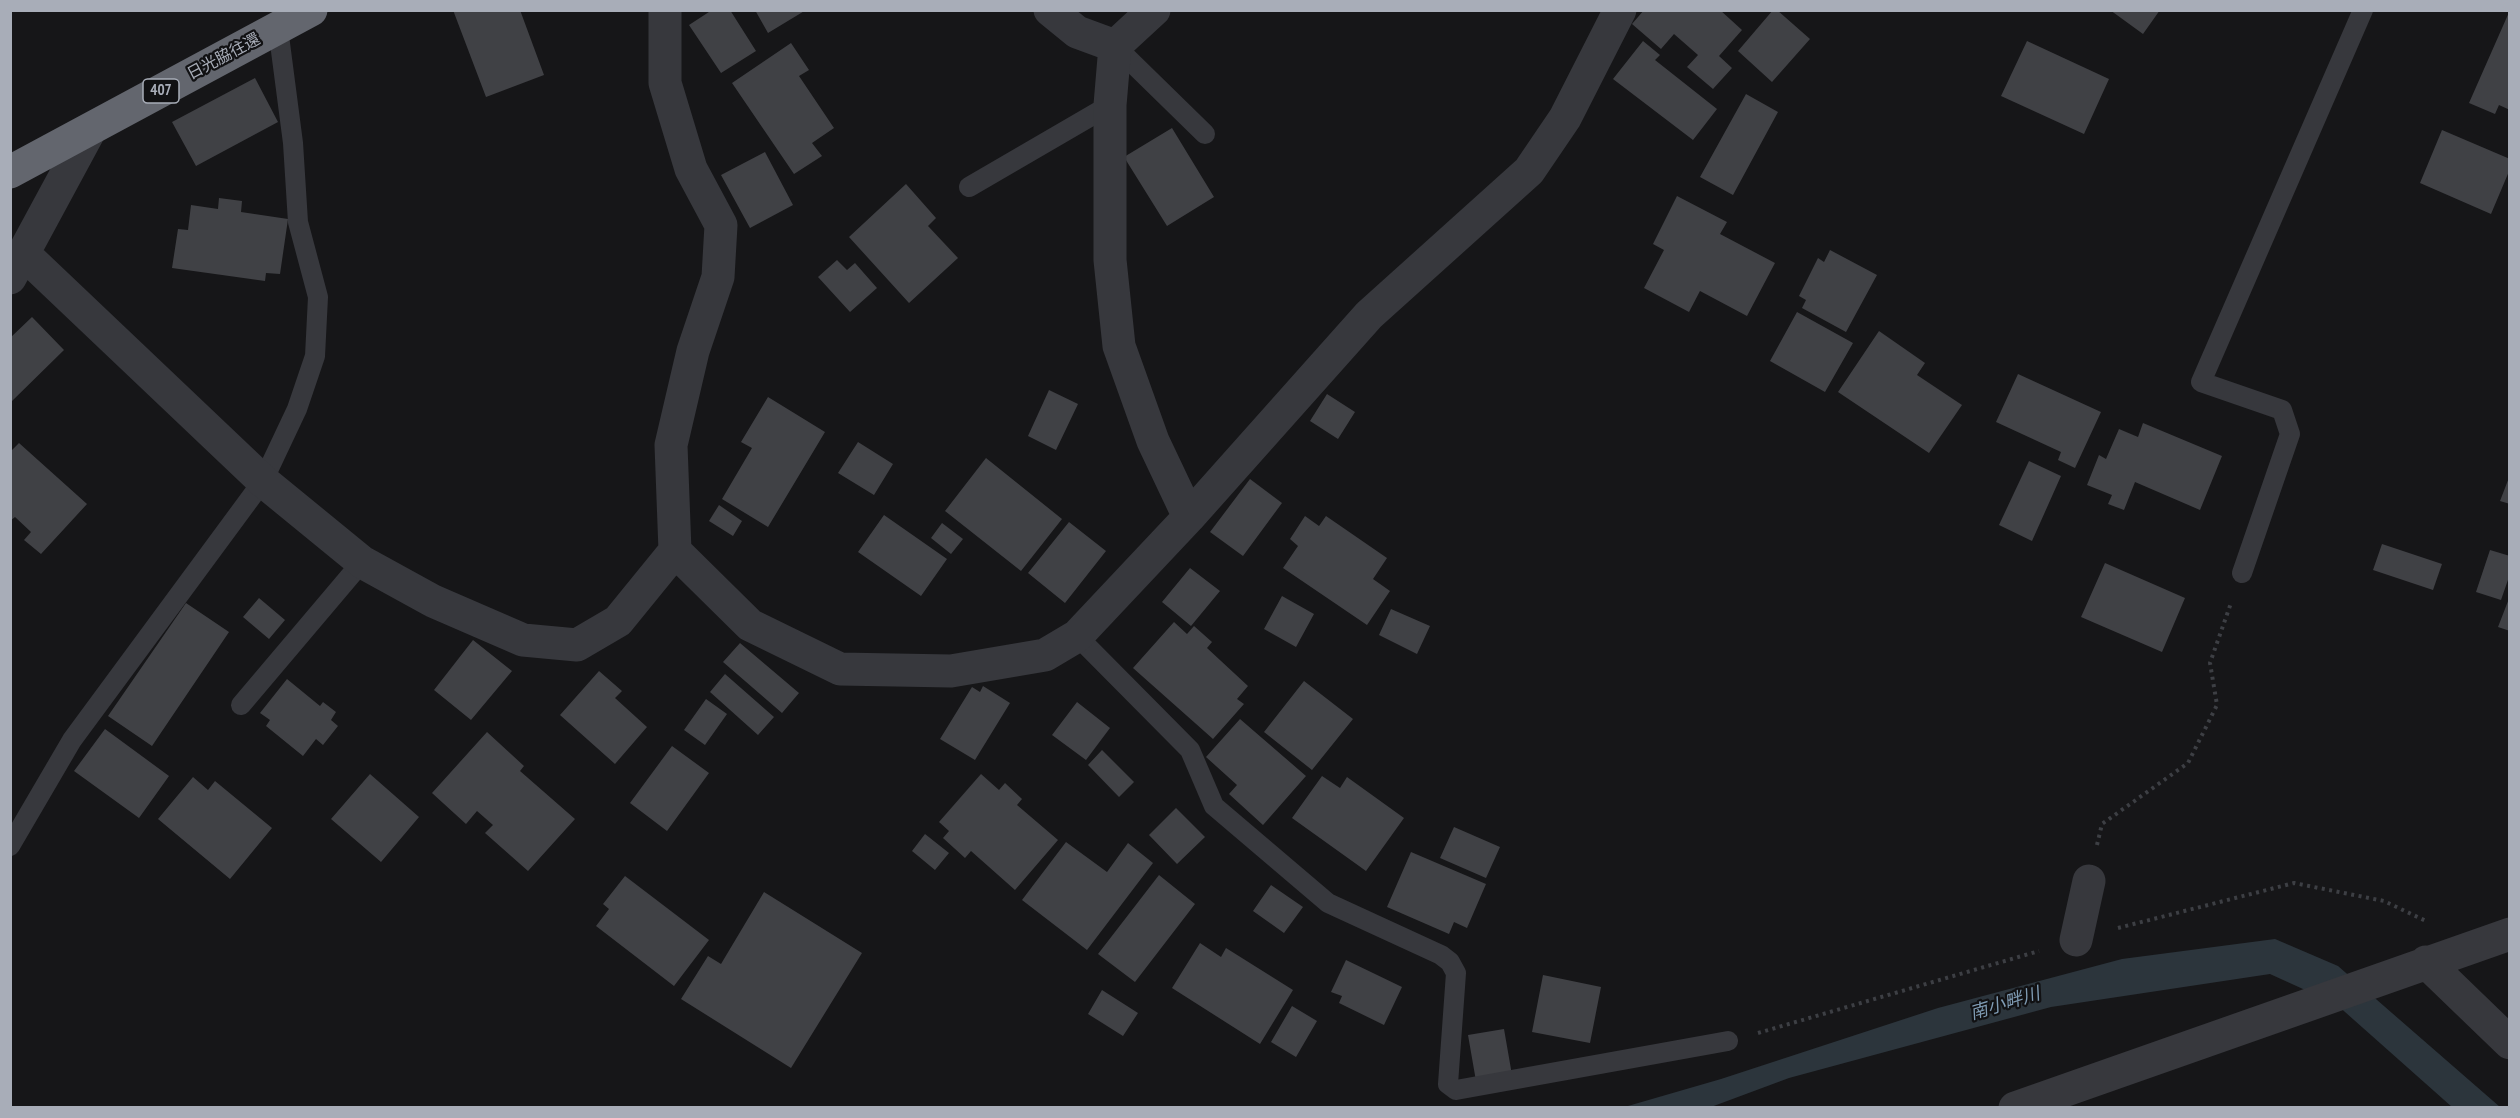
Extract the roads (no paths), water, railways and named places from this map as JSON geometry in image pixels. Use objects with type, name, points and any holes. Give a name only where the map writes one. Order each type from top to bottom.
[{"type":"highway","name":"日光脇往還","points":[[10,172],[311,10]]},
{"type":"street","points":[[90,130],[17,266],[263,481],[362,562],[433,601],[523,640],[577,645],[618,621],[675,551],[671,445],[693,351],[718,277],[721,225],[691,169],[665,83],[665,10]]},
{"type":"street","points":[[1050,10],[1077,32],[1115,46]]},
{"type":"street","points":[[1154,10],[1115,46],[1110,105],[1110,260],[1119,346],[1154,441],[1189,517]]},
{"type":"street","points":[[675,551],[750,625],[840,669],[951,671],[1045,655],[1077,636],[1189,517],[1369,315],[1529,171],[1565,118],[1620,10]]},
{"type":"street","points":[[2076,940],[2089,881]]},
{"type":"street","points":[[2015,1107],[2510,934]]},
{"type":"street","points":[[2426,962],[2510,1043]]},
{"type":"lane","points":[[2242,573],[2290,434],[2282,410],[2201,382],[2363,10]]},
{"type":"lane","points":[[10,846],[72,740],[263,481],[297,409],[315,356],[318,297],[298,222],[293,143],[278,28]]},
{"type":"lane","points":[[1115,46],[1205,134]]},
{"type":"lane","points":[[969,187],[1110,105]]},
{"type":"lane","points":[[241,705],[362,562]]},
{"type":"lane","points":[[1077,636],[1190,750],[1214,806],[1328,903],[1441,955],[1450,962],[1456,973],[1448,1084],[1456,1090],[1728,1041]]},
{"type":"water","name":"南小畔川","points":[[2275,939],[2338,966],[2500,1107],[2452,1107],[2336,1004],[2270,974],[2051,1007],[1789,1078],[1711,1107],[1621,1108],[1721,1079],[1938,1008],[2122,959]]}]
